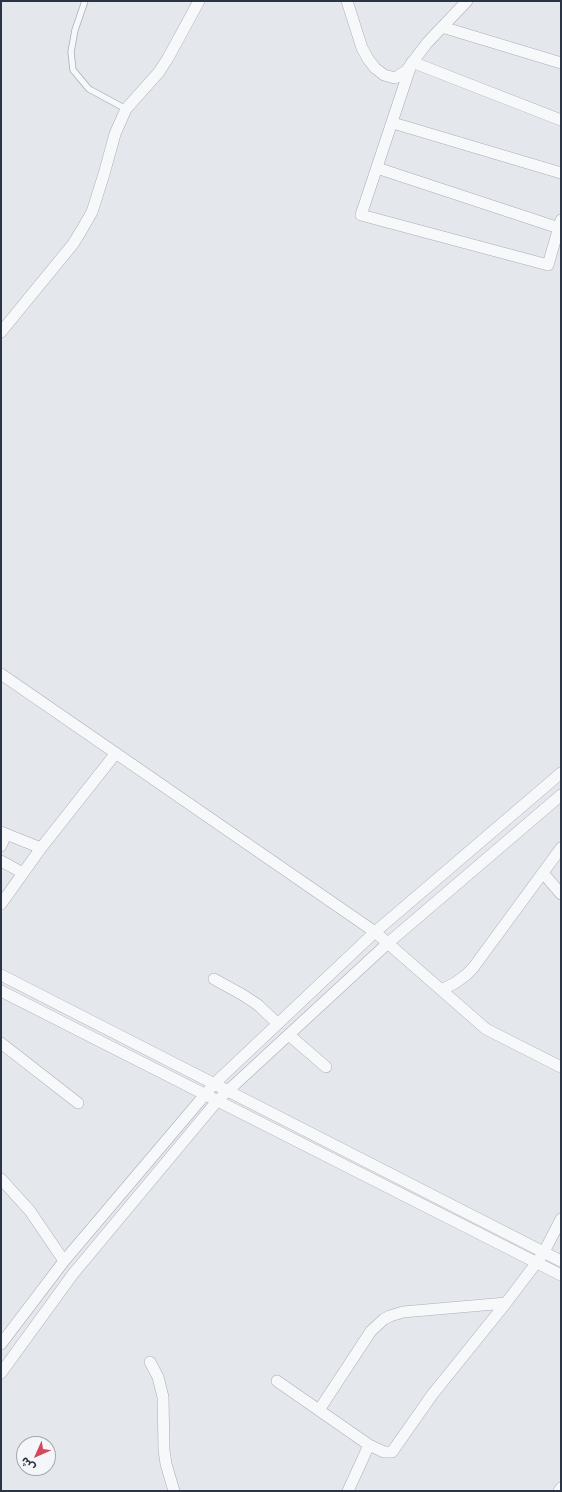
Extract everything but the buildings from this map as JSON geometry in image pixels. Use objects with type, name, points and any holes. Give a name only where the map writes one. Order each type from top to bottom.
[{"type":"street","points":[[1,332],[73,244],[81,231],[92,212],[115,134],[126,108],[159,72],[199,1]]},
{"type":"street","points":[[347,1],[362,48],[368,59],[375,68],[384,75],[395,78],[406,71],[427,43],[467,1]]},
{"type":"street","points":[[442,28],[561,63]]},
{"type":"street","points":[[412,62],[561,120]]},
{"type":"street","points":[[377,168],[560,224],[548,265],[361,215],[377,168],[393,123],[412,62]]},
{"type":"street","points":[[393,123],[561,173]]},
{"type":"street","points":[[1,674],[375,932],[486,1029],[560,1069]]},
{"type":"street","points":[[1,904],[41,848],[116,753]]},
{"type":"street","points":[[1,1344],[64,1261],[214,1084],[375,932],[561,773]]},
{"type":"street","points":[[1,1373],[73,1274],[218,1100],[388,943],[561,795]]},
{"type":"street","points":[[1,846],[4,833],[41,848]]},
{"type":"street","points":[[441,990],[455,983],[473,968],[561,848]]},
{"type":"street","points":[[1,861],[22,873]]},
{"type":"street","points":[[542,873],[561,894]]},
{"type":"street","points":[[1,975],[561,1261]]},
{"type":"street","points":[[214,979],[255,1003],[278,1024]]},
{"type":"street","points":[[1,991],[561,1275]]},
{"type":"street","points":[[289,1035],[326,1067]]},
{"type":"street","points":[[1,1043],[78,1103]]},
{"type":"street","points":[[1,1179],[30,1211],[64,1261]]},
{"type":"street","points":[[277,1381],[369,1445],[384,1452],[392,1452],[432,1395],[537,1262],[544,1252],[561,1218]]},
{"type":"street","points":[[319,1410],[371,1331],[377,1324],[390,1316],[403,1312],[506,1303]]},
{"type":"street","points":[[150,1362],[158,1377],[163,1397],[164,1450],[166,1464],[174,1491]]},
{"type":"street","points":[[348,1491],[369,1445]]},
{"type":"lane","points":[[85,1],[75,30],[70,52],[74,70],[89,89],[126,108]]}]
